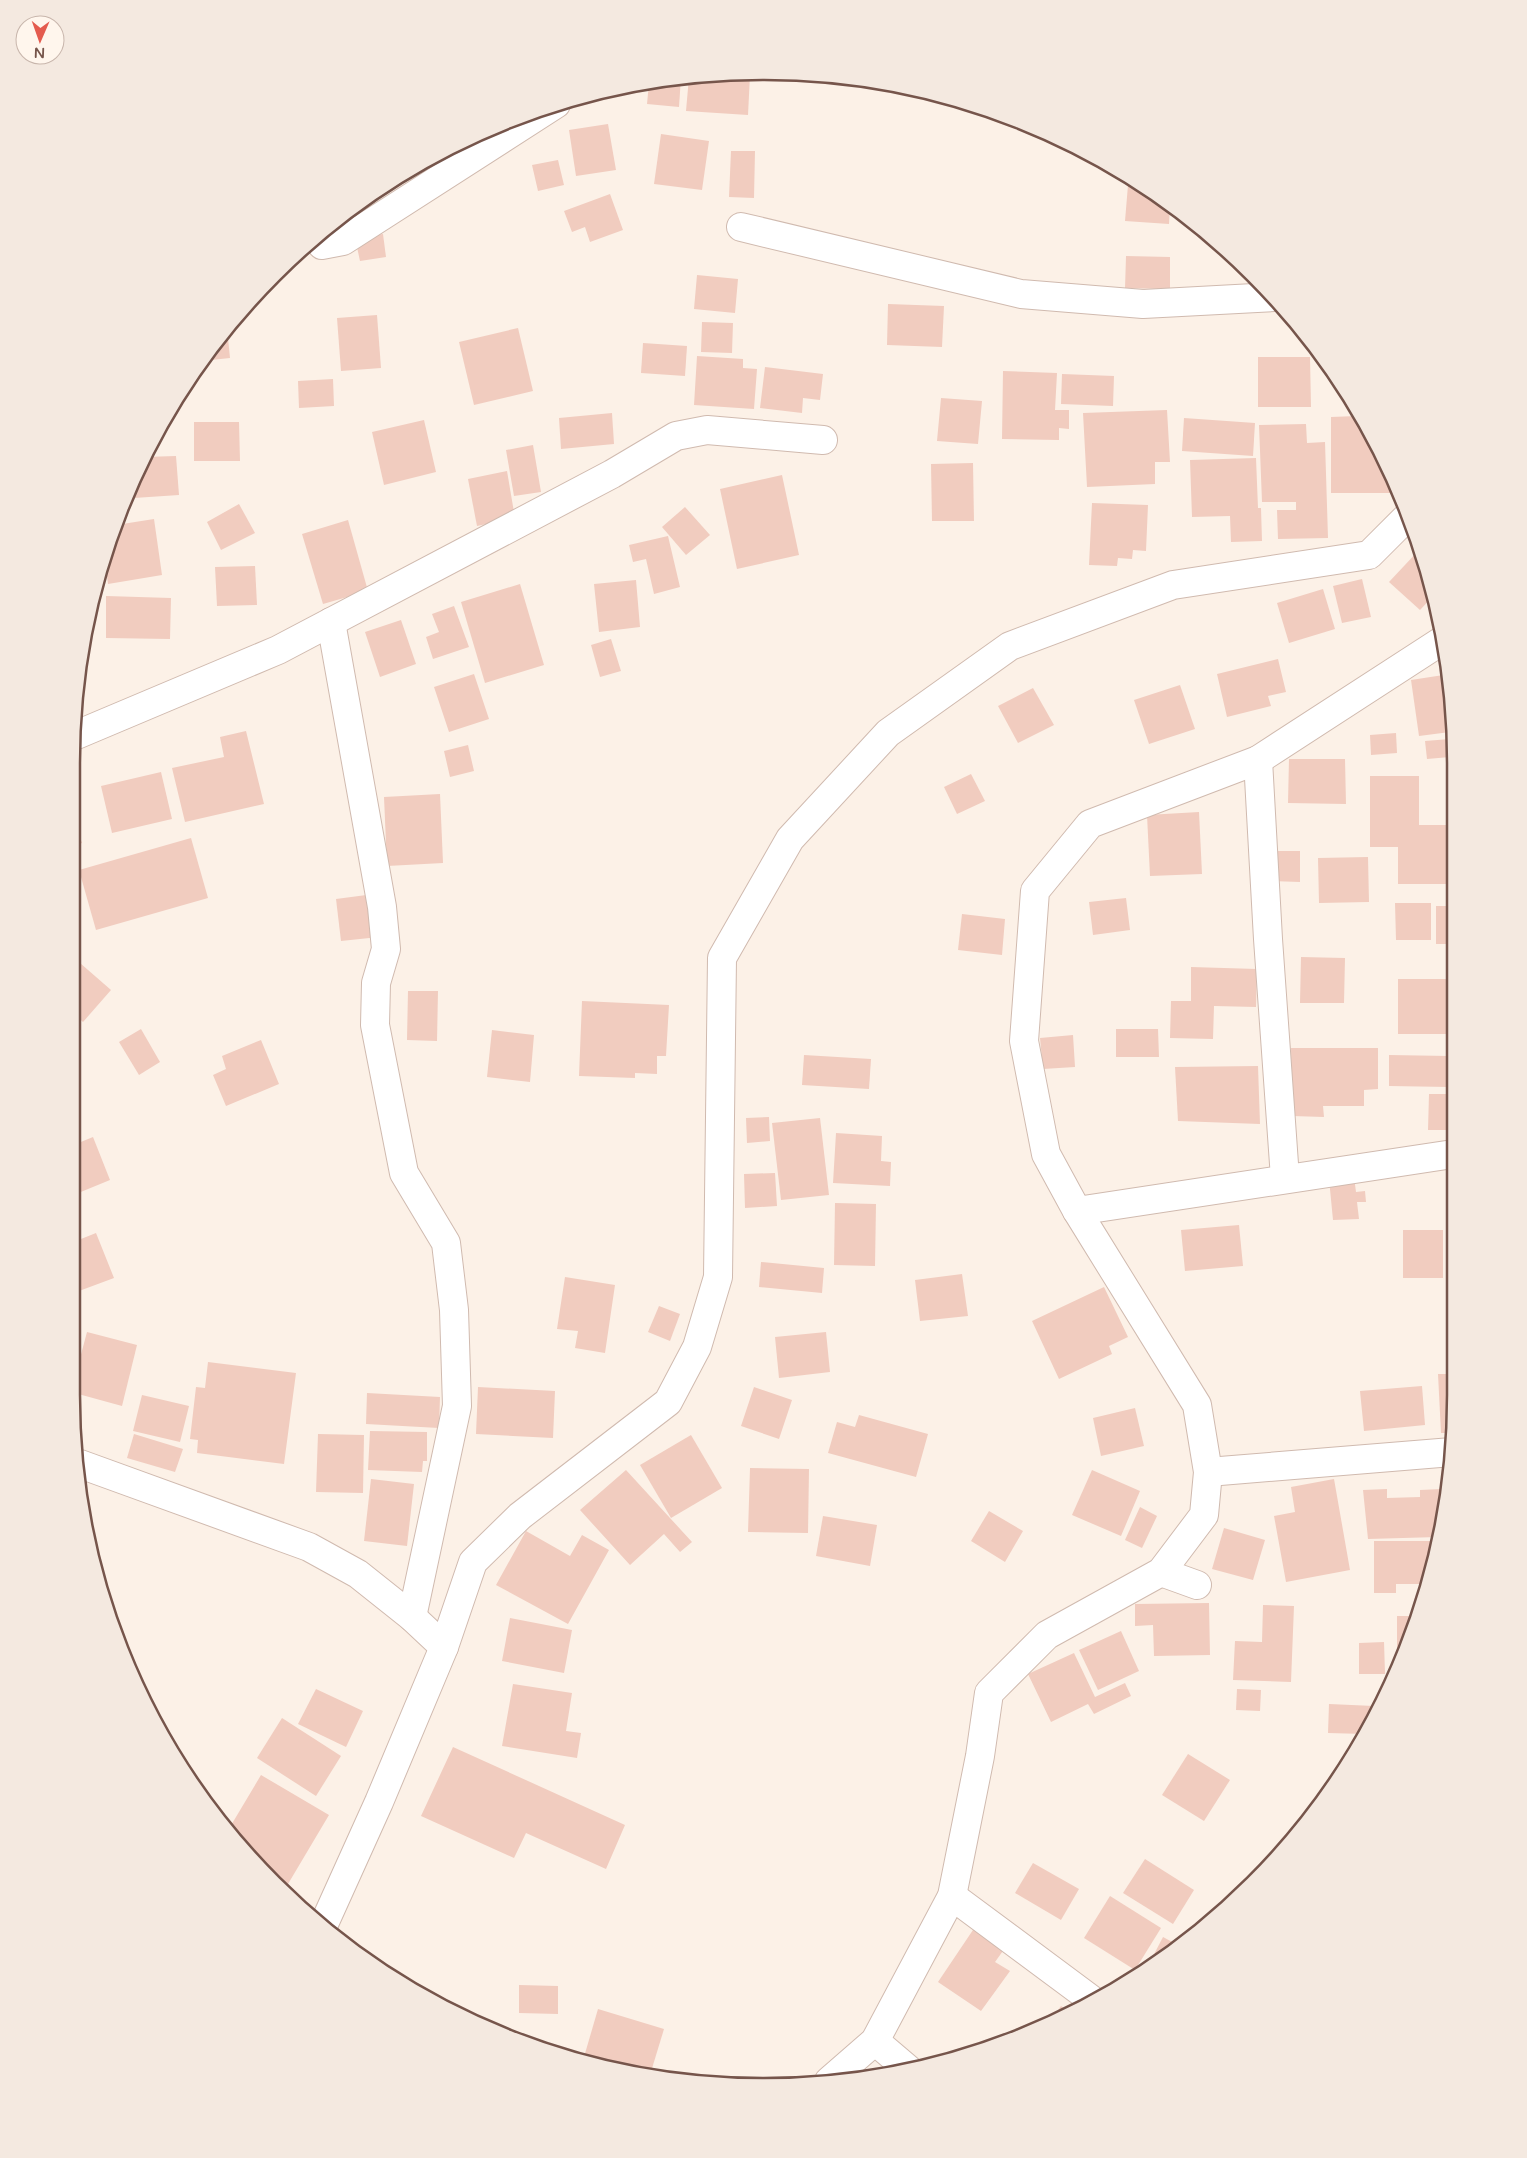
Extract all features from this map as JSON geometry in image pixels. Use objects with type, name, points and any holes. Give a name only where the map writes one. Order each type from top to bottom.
[{"type":"street","points":[[321,243],[322,245],[342,241],[527,122]]},
{"type":"street","points":[[741,226],[1021,294],[1143,304],[1263,298]]},
{"type":"street","points":[[81,733],[278,650],[612,474],[676,436],[708,430],[824,440]]},
{"type":"street","points":[[326,1919],[379,1802],[444,1647],[472,1562],[520,1516],[668,1402],[697,1347],[718,1278],[722,958],[790,838],[888,733],[1010,646],[1173,585],[1369,555],[1403,522]]},
{"type":"street","points":[[330,622],[382,907],[386,950],[376,983],[375,1025],[404,1173],[446,1243],[454,1310],[457,1406],[412,1617]]},
{"type":"street","points":[[837,2074],[875,2041],[952,1896],[980,1756],[989,1693],[1047,1636],[1161,1572],[1204,1514],[1208,1472],[1197,1405],[1077,1211],[1046,1154],[1024,1042],[1035,891],[1090,824],[1258,760],[1436,644]]},
{"type":"street","points":[[1258,760],[1268,939],[1285,1178]]},
{"type":"street","points":[[1077,1211],[1447,1155]]},
{"type":"street","points":[[1208,1472],[1444,1453]]},
{"type":"street","points":[[84,1465],[308,1547],[358,1574],[412,1617],[444,1647]]},
{"type":"street","points":[[1161,1572],[1197,1585]]},
{"type":"street","points":[[952,1896],[1087,1996]]},
{"type":"street","points":[[875,2041],[902,2064]]},
{"type":"building","points":[[750,80],[748,115],[686,111],[688,84]]},
{"type":"building","points":[[680,85],[679,107],[647,104],[648,90]]},
{"type":"building","points":[[608,124],[616,170],[576,176],[569,130]]},
{"type":"building","points":[[661,134],[709,141],[702,190],[654,184]]},
{"type":"building","points":[[731,151],[755,151],[754,198],[729,197]]},
{"type":"building","points":[[558,160],[564,185],[538,191],[532,165]]},
{"type":"building","points":[[1128,186],[1170,214],[1169,224],[1125,221]]},
{"type":"building","points":[[610,194],[623,230],[590,242],[585,227],[572,232],[564,211]]},
{"type":"building","points":[[383,234],[386,257],[360,261],[355,238]]},
{"type":"building","points":[[1126,256],[1170,257],[1170,289],[1125,288]]},
{"type":"building","points":[[697,275],[738,279],[735,313],[694,309]]},
{"type":"building","points":[[888,304],[944,306],[942,347],[887,345]]},
{"type":"building","points":[[377,315],[381,368],[341,371],[337,318]]},
{"type":"building","points":[[702,322],[733,323],[732,353],[701,352]]},
{"type":"building","points":[[518,328],[533,391],[474,405],[459,342]]},
{"type":"building","points":[[228,339],[230,358],[212,360]]},
{"type":"building","points":[[643,343],[687,346],[685,376],[641,373]]},
{"type":"building","points":[[697,356],[743,359],[743,368],[757,369],[754,409],[694,405]]},
{"type":"building","points":[[1258,357],[1310,357],[1311,407],[1258,407]]},
{"type":"building","points":[[765,367],[823,374],[820,400],[803,398],[802,413],[760,408]]},
{"type":"building","points":[[1003,371],[1057,373],[1055,410],[1069,410],[1069,429],[1059,428],[1059,440],[1002,439]]},
{"type":"building","points":[[1062,374],[1114,376],[1113,406],[1061,404]]},
{"type":"building","points":[[333,379],[334,406],[299,408],[298,381]]},
{"type":"building","points":[[941,398],[982,401],[978,444],[937,441]]},
{"type":"building","points":[[1167,410],[1170,462],[1155,462],[1155,484],[1087,487],[1083,413]]},
{"type":"building","points":[[612,413],[614,444],[561,449],[559,418]]},
{"type":"building","points":[[1351,416],[1377,461],[1391,493],[1331,493],[1331,417]]},
{"type":"building","points":[[1184,418],[1255,423],[1253,456],[1182,451]]},
{"type":"building","points":[[424,420],[436,472],[384,485],[372,432]]},
{"type":"building","points":[[194,422],[239,422],[240,461],[194,461]]},
{"type":"building","points":[[1306,424],[1307,443],[1325,442],[1328,538],[1278,539],[1277,510],[1296,510],[1296,502],[1262,502],[1259,425]]},
{"type":"building","points":[[533,445],[541,492],[514,496],[506,450]]},
{"type":"building","points":[[176,456],[179,495],[134,498],[152,457]]},
{"type":"building","points":[[1256,458],[1258,508],[1261,508],[1262,541],[1231,542],[1230,516],[1192,517],[1190,460]]},
{"type":"building","points":[[973,463],[974,521],[932,521],[931,464]]},
{"type":"building","points":[[507,471],[515,518],[477,526],[468,479]]},
{"type":"building","points":[[782,475],[799,555],[737,569],[720,489]]},
{"type":"building","points":[[1092,503],[1148,505],[1146,551],[1133,550],[1132,559],[1118,558],[1117,566],[1089,565]]},
{"type":"building","points":[[239,504],[255,533],[221,550],[207,522]]},
{"type":"building","points":[[685,507],[710,535],[686,555],[662,527]]},
{"type":"building","points":[[154,519],[162,575],[108,584],[107,575],[124,524]]},
{"type":"building","points":[[348,520],[368,591],[323,604],[302,534]]},
{"type":"building","points":[[668,536],[680,587],[654,594],[646,559],[633,562],[629,545]]},
{"type":"building","points":[[1414,555],[1427,602],[1420,610],[1389,582]]},
{"type":"building","points":[[255,566],[257,605],[217,606],[215,567]]},
{"type":"building","points":[[1362,579],[1371,617],[1342,623],[1333,586]]},
{"type":"building","points":[[636,580],[640,627],[599,632],[594,584]]},
{"type":"building","points":[[520,584],[544,665],[485,683],[461,602]]},
{"type":"building","points":[[1323,589],[1335,629],[1289,643],[1277,603]]},
{"type":"building","points":[[106,596],[171,598],[170,639],[106,638]]},
{"type":"building","points":[[454,606],[469,647],[433,659],[426,637],[439,632],[432,614]]},
{"type":"building","points":[[401,620],[416,664],[380,677],[365,632]]},
{"type":"building","points":[[611,639],[621,671],[600,677],[591,645]]},
{"type":"building","points":[[1278,659],[1286,692],[1268,696],[1271,706],[1227,717],[1217,674]]},
{"type":"building","points":[[474,674],[489,719],[449,732],[434,687]]},
{"type":"building","points":[[1441,675],[1446,732],[1419,736],[1411,680]]},
{"type":"building","points":[[1180,685],[1195,729],[1149,744],[1134,700]]},
{"type":"building","points":[[1033,688],[1054,725],[1018,743],[998,706]]},
{"type":"building","points":[[246,731],[264,804],[185,822],[172,768],[224,757],[220,737]]},
{"type":"building","points":[[1396,733],[1397,753],[1371,755],[1370,735]]},
{"type":"building","points":[[1446,739],[1447,757],[1427,759],[1425,741]]},
{"type":"building","points":[[468,745],[474,771],[450,777],[444,751]]},
{"type":"building","points":[[1289,759],[1345,759],[1346,804],[1288,803]]},
{"type":"building","points":[[161,772],[172,819],[112,833],[101,786]]},
{"type":"building","points":[[971,774],[985,801],[957,814],[944,787]]},
{"type":"building","points":[[1370,776],[1419,776],[1419,825],[1447,825],[1447,884],[1398,884],[1398,847],[1370,847]]},
{"type":"building","points":[[440,794],[443,863],[387,866],[384,797]]},
{"type":"building","points":[[1199,812],[1202,874],[1150,876],[1147,815]]},
{"type":"building","points":[[191,838],[208,898],[96,930],[80,870]]},
{"type":"building","points":[[1271,851],[1300,851],[1300,882],[1271,881]]},
{"type":"building","points":[[1368,857],[1369,902],[1319,903],[1318,858]]},
{"type":"building","points":[[374,894],[379,937],[341,941],[336,899]]},
{"type":"building","points":[[1126,898],[1130,930],[1093,935],[1089,902]]},
{"type":"building","points":[[1395,903],[1431,903],[1431,940],[1396,940]]},
{"type":"building","points":[[1436,906],[1447,906],[1447,944],[1436,944]]},
{"type":"building","points":[[962,914],[1005,919],[1002,955],[958,950]]},
{"type":"building","points":[[1301,957],[1345,958],[1344,1003],[1300,1003]]},
{"type":"building","points":[[80,963],[111,990],[83,1022],[80,1019]]},
{"type":"building","points":[[1191,967],[1257,969],[1256,1007],[1214,1006],[1213,1039],[1170,1038],[1171,1001],[1191,1001]]},
{"type":"building","points":[[1398,979],[1447,979],[1447,1034],[1398,1034]]},
{"type":"building","points":[[408,991],[438,991],[437,1041],[407,1040]]},
{"type":"building","points":[[582,1001],[669,1005],[666,1056],[657,1056],[657,1074],[635,1073],[635,1078],[579,1076]]},
{"type":"building","points":[[141,1029],[160,1062],[139,1075],[119,1042]]},
{"type":"building","points":[[1116,1029],[1158,1029],[1159,1057],[1116,1057]]},
{"type":"building","points":[[492,1030],[534,1035],[530,1082],[487,1077]]},
{"type":"building","points":[[1073,1035],[1075,1067],[1043,1069],[1040,1038]]},
{"type":"building","points":[[261,1040],[279,1084],[226,1106],[213,1075],[226,1069],[222,1056]]},
{"type":"building","points":[[1291,1048],[1378,1048],[1378,1089],[1364,1090],[1364,1106],[1323,1106],[1324,1117],[1292,1116]]},
{"type":"building","points":[[804,1055],[871,1059],[869,1089],[802,1085]]},
{"type":"building","points":[[1389,1055],[1447,1056],[1447,1087],[1389,1086]]},
{"type":"building","points":[[1258,1066],[1260,1124],[1178,1121],[1175,1067]]},
{"type":"building","points":[[1429,1094],[1447,1094],[1447,1130],[1428,1130]]},
{"type":"building","points":[[769,1117],[770,1141],[747,1143],[746,1118]]},
{"type":"building","points":[[820,1118],[829,1195],[781,1200],[772,1123]]},
{"type":"building","points":[[836,1133],[882,1136],[881,1161],[891,1162],[890,1186],[833,1183]]},
{"type":"building","points":[[93,1137],[110,1180],[80,1192],[80,1142]]},
{"type":"building","points":[[775,1173],[777,1206],[745,1208],[744,1174]]},
{"type":"building","points":[[1354,1177],[1356,1192],[1365,1191],[1366,1202],[1357,1202],[1359,1219],[1333,1220],[1329,1179]]},
{"type":"building","points":[[835,1203],[876,1204],[875,1266],[834,1265]]},
{"type":"building","points":[[1239,1225],[1243,1266],[1185,1271],[1181,1230]]},
{"type":"building","points":[[1403,1230],[1443,1230],[1443,1278],[1403,1278]]},
{"type":"building","points":[[96,1233],[114,1278],[80,1291],[80,1239]]},
{"type":"building","points":[[761,1262],[824,1268],[822,1293],[759,1287]]},
{"type":"building","points":[[962,1274],[968,1316],[920,1321],[915,1280]]},
{"type":"building","points":[[565,1277],[615,1285],[605,1353],[575,1348],[578,1331],[557,1329]]},
{"type":"building","points":[[1104,1287],[1128,1337],[1109,1346],[1112,1354],[1059,1379],[1032,1321]]},
{"type":"building","points":[[659,1306],[680,1314],[670,1341],[648,1332]]},
{"type":"building","points":[[87,1332],[137,1345],[122,1406],[80,1394],[80,1358]]},
{"type":"building","points":[[826,1332],[830,1372],[779,1378],[775,1337]]},
{"type":"building","points":[[208,1362],[296,1373],[284,1464],[197,1453],[198,1440],[190,1439],[196,1387],[205,1388]]},
{"type":"building","points":[[1438,1374],[1447,1374],[1446,1433],[1441,1433]]},
{"type":"building","points":[[1422,1386],[1425,1425],[1364,1431],[1360,1391]]},
{"type":"building","points":[[478,1387],[555,1391],[553,1438],[476,1434]]},
{"type":"building","points":[[754,1387],[792,1400],[779,1439],[741,1426]]},
{"type":"building","points":[[367,1393],[440,1397],[439,1428],[366,1424]]},
{"type":"building","points":[[142,1395],[189,1406],[180,1442],[133,1431]]},
{"type":"building","points":[[1135,1408],[1144,1446],[1101,1456],[1093,1418]]},
{"type":"building","points":[[859,1415],[928,1434],[916,1477],[828,1453],[837,1422],[855,1427]]},
{"type":"building","points":[[370,1431],[427,1432],[427,1461],[423,1461],[422,1472],[368,1470]]},
{"type":"building","points":[[134,1434],[183,1449],[175,1472],[127,1458]]},
{"type":"building","points":[[318,1434],[364,1435],[363,1493],[316,1492]]},
{"type":"building","points":[[691,1435],[722,1488],[671,1518],[640,1465]]},
{"type":"building","points":[[750,1468],[809,1469],[808,1533],[748,1532]]},
{"type":"building","points":[[626,1470],[692,1542],[680,1552],[664,1534],[630,1565],[580,1510]]},
{"type":"building","points":[[1092,1470],[1140,1491],[1121,1536],[1072,1515]]},
{"type":"building","points":[[371,1479],[414,1484],[407,1546],[364,1541]]},
{"type":"building","points":[[1334,1479],[1350,1570],[1286,1582],[1274,1516],[1295,1512],[1291,1487]]},
{"type":"building","points":[[1387,1489],[1387,1498],[1420,1497],[1420,1490],[1440,1489],[1432,1537],[1368,1539],[1363,1490]]},
{"type":"building","points":[[1140,1507],[1157,1516],[1142,1548],[1125,1540]]},
{"type":"building","points":[[989,1511],[1023,1531],[1005,1562],[971,1541]]},
{"type":"building","points":[[823,1516],[877,1525],[870,1566],[816,1556]]},
{"type":"building","points":[[1224,1528],[1265,1540],[1253,1580],[1212,1569]]},
{"type":"building","points":[[526,1531],[570,1556],[582,1535],[609,1550],[568,1624],[496,1585]]},
{"type":"building","points":[[1374,1541],[1431,1541],[1420,1584],[1396,1584],[1396,1593],[1374,1593]]},
{"type":"building","points":[[1209,1603],[1210,1655],[1154,1656],[1153,1625],[1135,1626],[1135,1604]]},
{"type":"building","points":[[1263,1605],[1294,1606],[1291,1682],[1233,1680],[1235,1641],[1262,1642]]},
{"type":"building","points":[[1397,1616],[1410,1616],[1398,1648]]},
{"type":"building","points":[[510,1618],[572,1630],[564,1673],[502,1661]]},
{"type":"building","points":[[1121,1631],[1139,1671],[1098,1690],[1079,1650]]},
{"type":"building","points":[[1384,1642],[1385,1674],[1359,1674],[1359,1643]]},
{"type":"building","points":[[1074,1653],[1095,1697],[1125,1683],[1131,1696],[1094,1714],[1088,1704],[1051,1722],[1028,1674]]},
{"type":"building","points":[[513,1684],[572,1693],[566,1731],[581,1733],[577,1758],[502,1746]]},
{"type":"building","points":[[316,1689],[363,1711],[346,1747],[298,1724]]},
{"type":"building","points":[[1237,1689],[1261,1690],[1260,1711],[1236,1710]]},
{"type":"building","points":[[1329,1704],[1372,1706],[1356,1734],[1328,1733]]},
{"type":"building","points":[[282,1718],[341,1756],[316,1796],[257,1758]]},
{"type":"building","points":[[453,1747],[625,1825],[606,1869],[526,1833],[514,1858],[421,1816]]},
{"type":"building","points":[[1188,1754],[1230,1780],[1204,1821],[1162,1795]]},
{"type":"building","points":[[261,1775],[329,1815],[288,1884],[280,1878],[232,1824]]},
{"type":"building","points":[[1145,1859],[1194,1890],[1173,1924],[1123,1893]]},
{"type":"building","points":[[1033,1863],[1079,1889],[1061,1920],[1015,1893]]},
{"type":"building","points":[[1110,1896],[1161,1928],[1137,1967],[1133,1969],[1084,1938]]},
{"type":"building","points":[[975,1927],[1005,1948],[995,1962],[1010,1971],[981,2011],[938,1982]]},
{"type":"building","points":[[1163,1937],[1173,1942],[1153,1956]]},
{"type":"building","points":[[519,1985],[558,1986],[558,2014],[519,2013]]},
{"type":"building","points":[[1061,2006],[1065,2009],[1057,2012]]},
{"type":"building","points":[[598,2009],[664,2029],[652,2068],[585,2054]]}]
